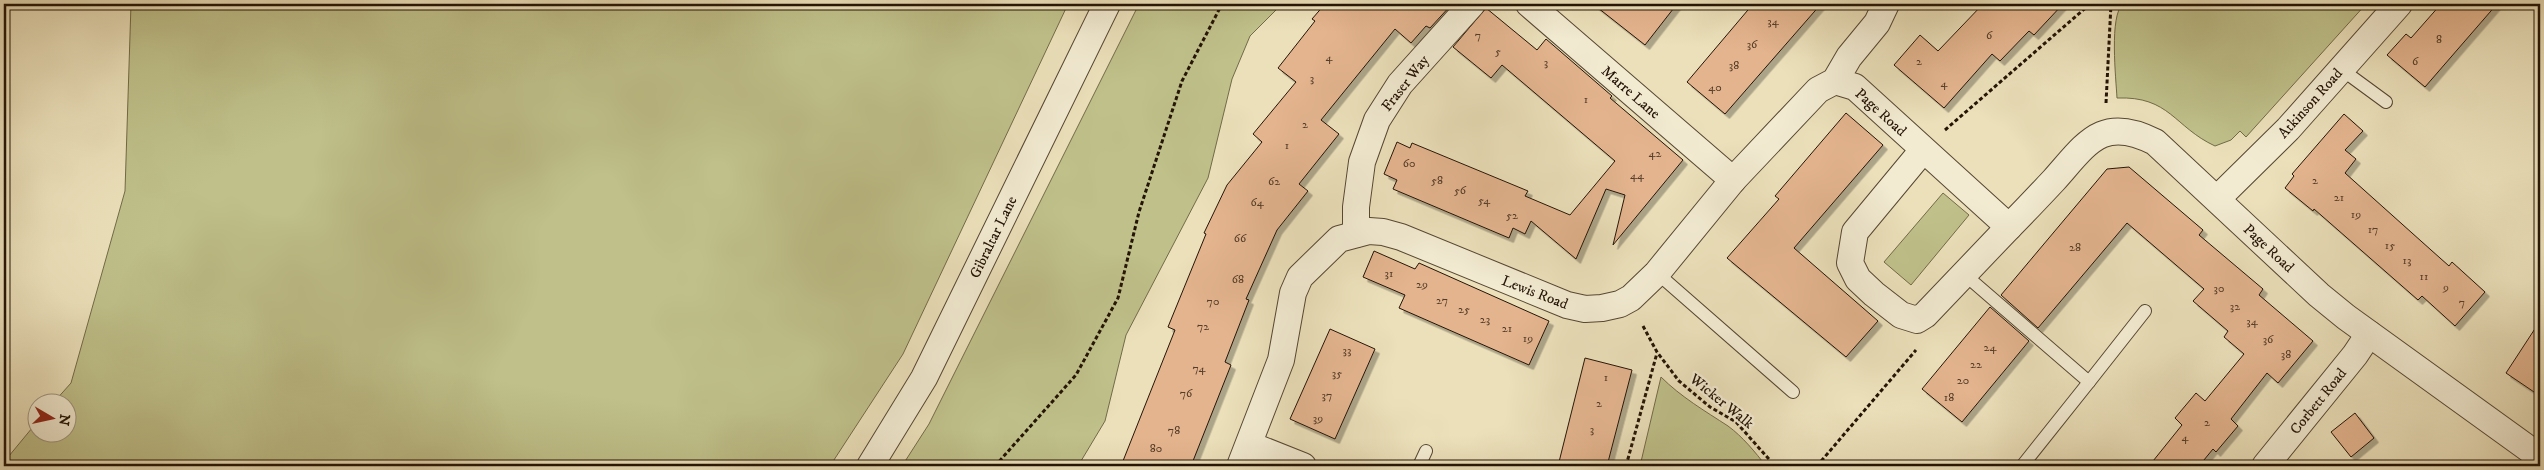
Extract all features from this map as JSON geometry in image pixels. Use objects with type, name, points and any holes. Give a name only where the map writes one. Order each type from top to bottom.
[{"type":"street","name":"Gibraltar Lane","points":[[870,466],[924,378],[1107,4]]},
{"type":"street","name":"Fraser Way","points":[[1356,234],[1356,207],[1362,162],[1377,120],[1400,84],[1472,4]]},
{"type":"street","name":"Marre Lane","points":[[1530,4],[1733,180]]},
{"type":"street","name":"Lewis Road","points":[[1245,456],[1281,360],[1293,293],[1300,277],[1339,239],[1356,234],[1383,232],[1401,237],[1567,305],[1585,309],[1620,304],[1631,298],[1657,273],[1733,180],[1818,90],[1835,81],[1849,57],[1877,22],[1886,4]]},
{"type":"street","name":"Atkinson Road","points":[[2216,198],[2288,129],[2399,4]]},
{"type":"street","name":"Page Road","points":[[1835,81],[1855,87],[2009,228]]},
{"type":"street","name":"Page Road","points":[[1923,150],[1855,232],[1850,263],[1858,279],[1901,315],[1917,320],[1925,315],[2009,228],[2080,148],[2096,137],[2113,132],[2140,134],[2155,142],[2319,294],[2369,334],[2540,457]]},
{"type":"street","name":"Corbett Road","points":[[2265,466],[2355,355],[2369,334]]},
{"type":"street","points":[[1245,456],[1303,466]]},
{"type":"lane","points":[[2341,69],[2386,102]]},
{"type":"lane","points":[[1657,273],[1793,392]]},
{"type":"lane","points":[[1964,274],[2089,382]]},
{"type":"lane","points":[[2022,466],[2145,311]]},
{"type":"lane","points":[[1419,466],[1426,451]]},
{"type":"path","points":[[995,466],[1076,375],[1118,298],[1139,212],[1182,81],[1222,4]]},
{"type":"path","points":[[1923,150],[2090,4]]},
{"type":"path","points":[[2111,4],[2106,101],[2113,132]]},
{"type":"path","name":"Wicker Walk","points":[[1631,298],[1657,352],[1679,381],[1710,407],[1736,422],[1775,466]]},
{"type":"path","points":[[1626,466],[1657,352]]},
{"type":"green space","points":[[131,4],[1068,4],[903,354],[830,466],[4,466],[4,462],[28,433],[28,442],[78,442],[78,392],[63,392],[71,383],[125,191]]},
{"type":"green space","points":[[1139,4],[1282,4],[1250,36],[1232,79],[1208,178],[1126,335],[1105,421],[1078,466],[902,466],[929,424]]},
{"type":"green space","points":[[2123,4],[2366,4],[2246,137],[2240,131],[2231,140],[2215,146],[2201,138],[2160,107],[2135,99],[2117,98],[2115,34],[2116,21]]},
{"type":"green space","points":[[1943,193],[1969,215],[1911,285],[1884,262]]},
{"type":"green space","points":[[1661,377],[1685,397],[1733,430],[1766,466],[1640,466]]},
{"type":"building","points":[[1325,4],[1452,4],[1430,28],[1426,26],[1411,43],[1395,29],[1321,120],[1339,134],[1299,184],[1308,191],[1277,230],[1246,299],[1249,300],[1225,362],[1231,365],[1191,466],[1121,466],[1175,330],[1168,327],[1206,234],[1204,233],[1227,185],[1262,142],[1253,134],[1296,82],[1278,68],[1315,21],[1312,19]]},
{"type":"building","points":[[1593,4],[1677,4],[1645,45]]},
{"type":"building","points":[[1753,4],[1821,4],[1725,114],[1687,82]]},
{"type":"building","points":[[1983,4],[2063,4],[2034,35],[2029,31],[2000,61],[1992,54],[1944,108],[1894,65],[1920,35],[1938,51]]},
{"type":"building","points":[[2441,4],[2497,4],[2425,87],[2387,55],[2406,34],[2411,38]]},
{"type":"building","points":[[1486,8],[1537,50],[1546,39],[1612,96],[1610,98],[1683,160],[1613,245],[1625,195],[1606,189],[1576,259],[1531,221],[1525,234],[1513,228],[1509,238],[1393,189],[1397,180],[1384,174],[1397,142],[1410,148],[1412,143],[1528,191],[1525,196],[1570,215],[1615,161],[1502,65],[1491,78],[1453,47]]},
{"type":"building","points":[[1846,113],[1883,145],[1794,248],[1878,321],[1846,357],[1727,258],[1779,199],[1775,196]]},
{"type":"building","points":[[2344,114],[2363,131],[2345,150],[2356,159],[2345,173],[2449,266],[2452,262],[2485,292],[2455,326],[2422,296],[2418,300],[2314,209],[2313,211],[2285,188],[2294,176],[2292,174]]},
{"type":"building","points":[[2129,167],[2203,230],[2199,235],[2263,289],[2259,295],[2313,341],[2278,383],[2267,373],[2231,419],[2238,426],[2216,452],[2213,449],[2199,466],[2149,466],[2182,425],[2175,418],[2196,393],[2205,401],[2244,354],[2224,337],[2228,331],[2193,301],[2204,289],[2127,223],[2038,328],[2001,295],[2107,169]]},
{"type":"building","points":[[1374,251],[1415,269],[1419,263],[1549,321],[1529,365],[1399,308],[1405,295],[1363,277]]},
{"type":"building","points":[[1990,307],[2029,341],[1962,422],[1922,389]]},
{"type":"building","points":[[2540,321],[2540,396],[2506,373]]},
{"type":"building","points":[[1330,329],[1375,349],[1335,439],[1290,419]]},
{"type":"building","points":[[1585,358],[1632,370],[1607,466],[1558,466]]},
{"type":"building","points":[[2355,413],[2374,438],[2351,457],[2331,432]]}]
